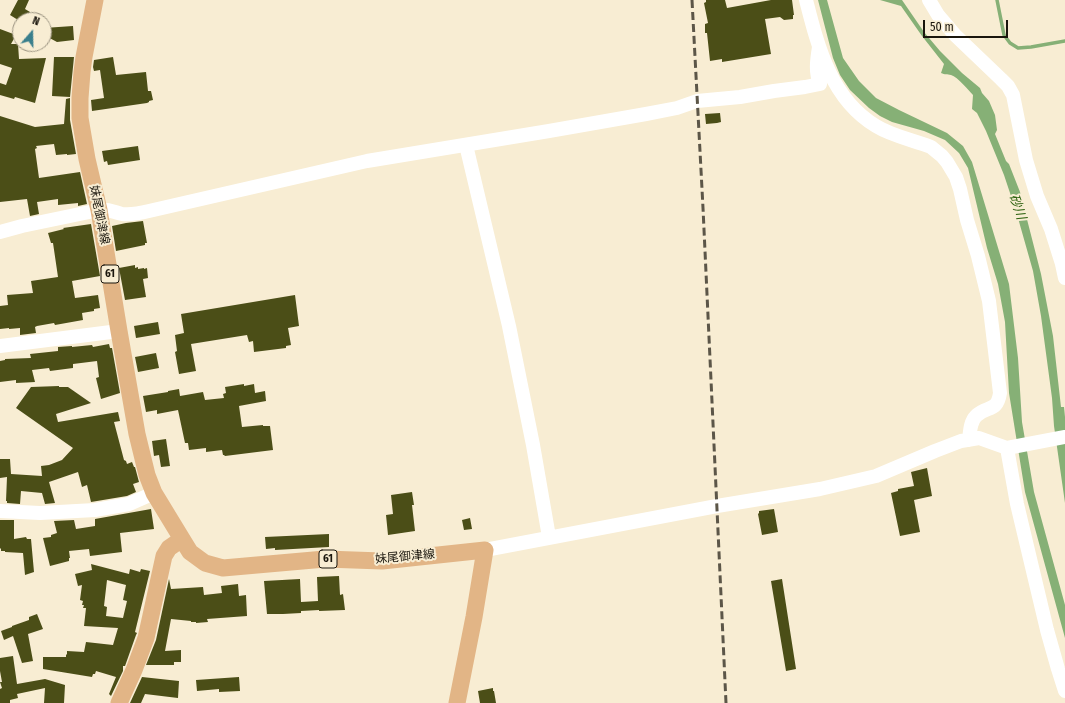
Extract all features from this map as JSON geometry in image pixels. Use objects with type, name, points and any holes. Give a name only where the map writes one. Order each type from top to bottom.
[{"type":"main road","name":"妹尾御津線","points":[[95,0],[82,72],[80,118],[87,159],[99,210],[137,434],[147,475],[154,493],[190,552],[205,563],[223,568],[325,559],[382,561],[485,550]]},
{"type":"main road","points":[[119,703],[146,638],[164,556],[169,548],[182,539]]},
{"type":"main road","points":[[457,703],[474,617],[485,550]]},
{"type":"street","points":[[806,0],[819,47],[827,68],[836,85],[847,100],[858,112],[876,126],[931,147],[937,151],[947,162],[956,177],[989,301],[1000,393],[996,405],[977,415],[973,419],[970,426],[974,439]]},
{"type":"street","points":[[929,0],[938,15],[950,30],[1008,86],[1013,95],[1026,160],[1037,196],[1051,229],[1065,278]]},
{"type":"street","points":[[0,232],[99,210],[107,209],[122,214],[133,214],[367,161],[646,114],[676,108],[697,101],[740,97],[820,84],[817,68],[819,47]]},
{"type":"street","points":[[466,145],[510,333],[534,445],[549,537]]},
{"type":"street","points":[[0,346],[119,331]]},
{"type":"street","points":[[485,550],[700,509],[820,489],[876,476],[961,441],[974,439],[1017,446],[1065,437]]},
{"type":"street","points":[[1017,446],[1019,511],[1048,630],[1065,691]]},
{"type":"street","points":[[0,511],[40,513],[95,510],[128,504],[154,493]]},
{"type":"water","points":[[818,0],[827,0],[843,58],[859,81],[876,98],[947,133],[963,146],[972,162],[1009,284],[1018,358],[1022,422],[1034,492],[1065,605],[1065,638],[1025,492],[1009,393],[1005,322],[998,284],[987,248],[968,168],[959,153],[945,140],[924,131],[892,122],[880,116],[850,90],[840,75],[833,58]]},
{"type":"water","name":"砂川","points":[[880,0],[902,0],[924,32],[940,51],[962,73],[980,88],[982,93],[989,101],[995,115],[997,130],[995,134],[1020,192],[1041,274],[1053,336],[1061,407],[1064,407],[1065,417],[1065,503],[1041,316],[1033,271],[1004,175],[986,131],[977,113],[972,109],[973,95],[954,76],[941,73],[944,64],[901,6]]},
{"type":"building","points":[[18,0],[29,0],[25,9],[30,12],[12,12],[12,16],[10,15]]},
{"type":"building","points":[[706,0],[725,0],[727,8],[771,0],[792,0],[794,15],[793,19],[784,20],[780,17],[765,19],[771,54],[722,62],[722,59],[710,61],[707,33],[705,33],[705,24],[708,23],[704,3]]},
{"type":"building","points":[[73,26],[74,40],[57,42],[52,39],[52,27]]},
{"type":"building","points":[[0,29],[12,34],[12,52],[19,52],[19,59],[46,58],[35,103],[15,97],[14,99],[0,95],[0,83],[6,85],[12,68],[0,64]]},
{"type":"building","points":[[54,57],[74,57],[70,97],[52,96]]},
{"type":"building","points":[[113,57],[116,75],[146,72],[148,91],[151,91],[153,100],[147,103],[92,111],[91,100],[104,98],[100,70],[94,71],[94,60]]},
{"type":"building","points":[[70,98],[70,120],[76,154],[56,155],[54,144],[36,146],[37,148],[35,149],[39,178],[80,172],[87,204],[78,206],[78,203],[58,205],[58,199],[37,202],[39,214],[30,216],[27,199],[0,202],[0,116],[35,127],[64,124],[66,99]]},
{"type":"building","points":[[720,113],[721,122],[706,124],[705,114]]},
{"type":"building","points":[[138,146],[140,160],[108,165],[107,161],[104,162],[102,151]]},
{"type":"building","points":[[143,221],[147,243],[145,243],[145,245],[116,251],[112,226]]},
{"type":"building","points":[[91,224],[100,276],[72,281],[75,298],[98,295],[100,308],[94,309],[94,311],[82,313],[83,320],[55,325],[54,323],[37,326],[35,327],[36,333],[20,335],[20,328],[0,329],[0,306],[8,305],[7,295],[33,293],[31,281],[58,277],[53,243],[51,243],[48,233],[64,229],[63,228]]},
{"type":"building","points":[[135,265],[135,268],[138,267],[138,269],[147,268],[148,278],[143,279],[146,297],[125,300],[119,268]]},
{"type":"building","points":[[295,295],[299,326],[288,328],[291,345],[286,346],[286,348],[254,352],[253,341],[249,342],[247,335],[191,344],[196,371],[179,374],[175,352],[177,351],[175,335],[184,333],[181,314]]},
{"type":"building","points":[[158,322],[160,334],[136,338],[134,326]]},
{"type":"building","points":[[109,344],[110,348],[112,348],[120,393],[101,399],[96,378],[99,377],[97,361],[73,364],[73,368],[50,371],[49,368],[32,370],[35,382],[16,383],[16,380],[0,382],[0,361],[5,359],[31,358],[30,354],[58,351],[58,347],[92,345],[93,347]]},
{"type":"building","points":[[156,353],[159,368],[138,372],[135,357]]},
{"type":"building","points":[[244,384],[244,386],[254,384],[255,393],[265,391],[266,401],[239,406],[242,427],[263,425],[270,426],[273,450],[225,456],[223,455],[222,450],[206,452],[206,448],[189,450],[188,443],[185,443],[178,410],[157,414],[157,410],[146,412],[143,396],[179,389],[180,396],[203,392],[205,400],[224,398],[223,394],[226,393],[225,387]]},
{"type":"building","points":[[31,387],[68,387],[91,403],[56,414],[58,422],[118,412],[120,421],[114,422],[124,460],[127,464],[132,462],[135,467],[139,482],[133,484],[136,492],[127,496],[91,502],[87,485],[82,487],[78,472],[49,482],[55,503],[45,504],[42,493],[21,491],[20,504],[7,503],[7,477],[0,478],[0,459],[10,459],[11,474],[42,476],[41,466],[49,465],[62,460],[73,448],[16,408]]},
{"type":"building","points":[[166,439],[170,466],[161,467],[159,455],[154,456],[152,441]]},
{"type":"building","points":[[927,468],[932,496],[914,500],[920,532],[900,536],[891,493],[898,491],[898,489],[914,486],[911,472]]},
{"type":"building","points":[[412,492],[415,531],[388,535],[386,515],[393,514],[391,495]]},
{"type":"building","points":[[151,509],[154,529],[120,533],[122,552],[90,556],[89,549],[69,551],[69,561],[50,566],[43,538],[51,537],[51,535],[57,533],[54,521],[74,520],[76,529],[95,526],[95,519]]},
{"type":"building","points":[[774,509],[778,532],[762,535],[758,514],[759,511]]},
{"type":"building","points":[[470,518],[472,529],[464,530],[462,520]]},
{"type":"building","points":[[0,520],[14,520],[14,539],[26,537],[27,539],[31,539],[34,572],[25,575],[23,553],[1,551]]},
{"type":"building","points":[[329,534],[329,547],[275,550],[275,548],[266,549],[265,537]]},
{"type":"building","points":[[91,564],[129,574],[130,569],[140,572],[141,569],[150,571],[135,632],[137,633],[125,666],[123,666],[123,671],[111,696],[109,694],[116,677],[96,671],[92,677],[43,669],[43,657],[66,657],[67,651],[84,652],[86,642],[113,645],[118,628],[84,626],[86,608],[83,608],[83,601],[80,600],[82,585],[78,586],[75,574],[92,570]],"holes":[[[107,580],[126,585],[123,600],[127,601],[123,618],[106,616],[107,607],[104,606]]]},
{"type":"building","points":[[339,576],[340,595],[343,594],[345,610],[319,610],[301,611],[301,613],[267,614],[264,581],[300,579],[301,602],[318,601],[317,577]]},
{"type":"building","points":[[169,579],[171,589],[203,587],[204,595],[222,593],[221,586],[238,584],[239,596],[246,595],[247,616],[207,619],[208,622],[196,623],[171,619],[165,651],[181,650],[181,662],[174,662],[174,665],[146,665],[156,640]]},
{"type":"building","points":[[782,579],[796,669],[786,671],[771,581]]},
{"type":"building","points":[[37,614],[43,629],[28,634],[33,661],[22,663],[13,636],[4,640],[1,631],[29,620],[29,617]]},
{"type":"building","points":[[13,656],[17,684],[45,679],[65,685],[64,703],[44,703],[45,688],[17,694],[18,698],[10,700],[10,703],[0,703],[0,689],[2,688],[0,682],[2,682],[0,658]]},
{"type":"building","points":[[142,677],[179,681],[178,698],[145,694],[141,703],[130,703]]},
{"type":"building","points":[[239,677],[240,691],[219,692],[219,689],[197,691],[196,680]]},
{"type":"building","points":[[493,688],[496,703],[480,703],[478,691]]},
{"type":"waterway","points":[[997,0],[1004,35],[1010,43],[1018,48],[1065,41]]},
{"type":"railway","points":[[692,0],[726,703]]}]
